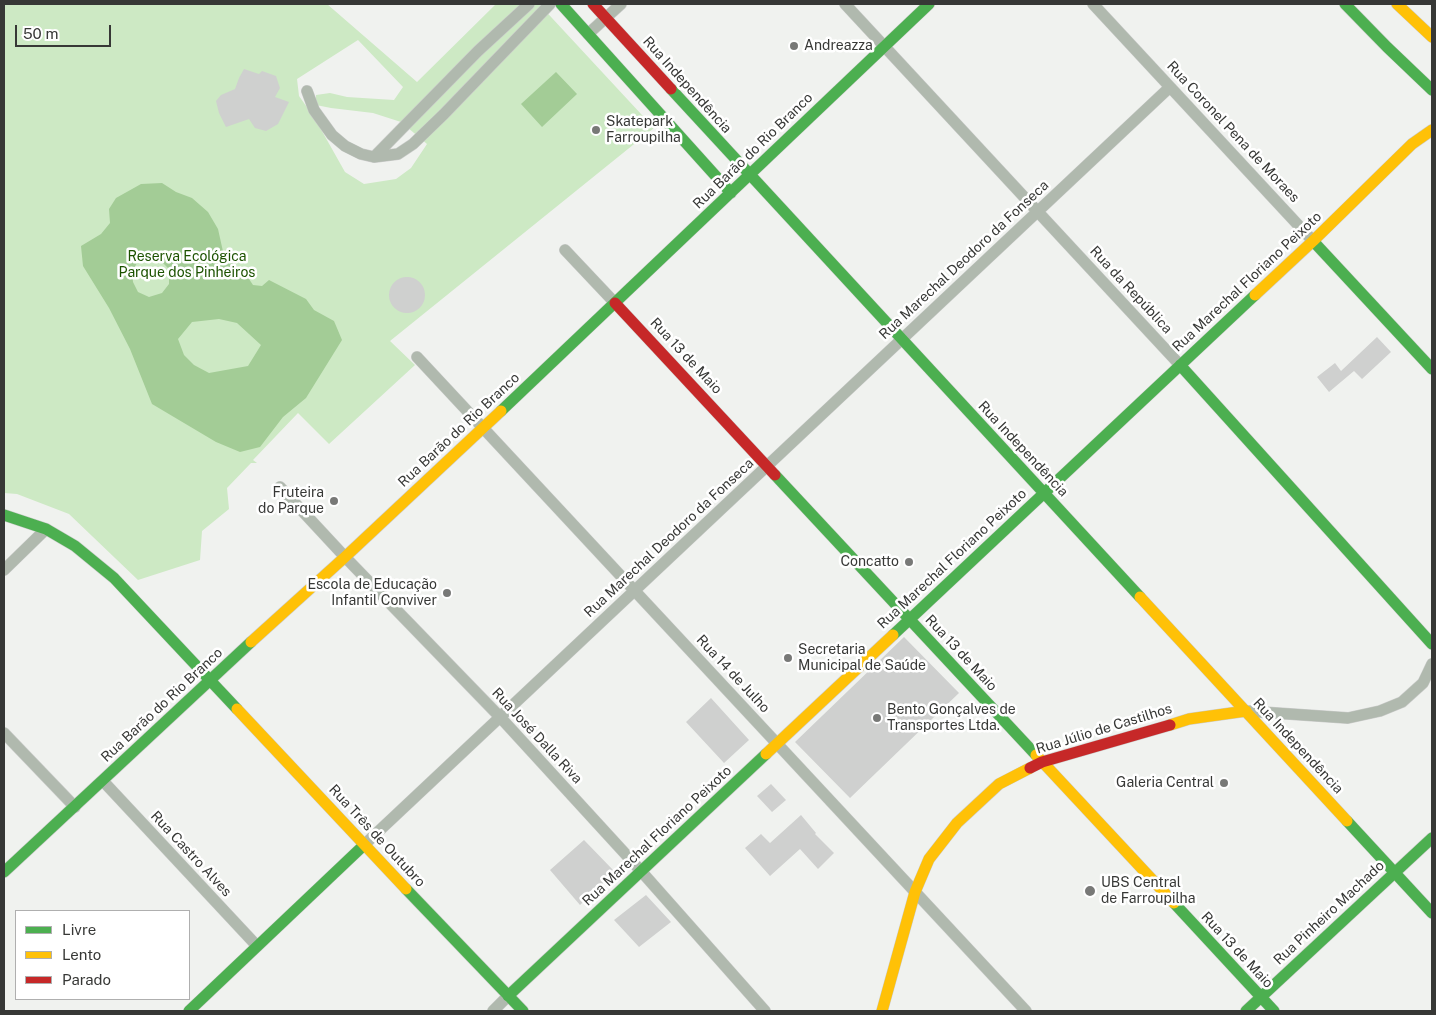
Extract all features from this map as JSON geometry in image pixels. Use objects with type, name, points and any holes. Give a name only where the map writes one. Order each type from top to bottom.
[{"type":"street","points":[[374,156],[478,50],[529,4]]},
{"type":"street","points":[[307,90],[314,110],[332,135],[345,146],[361,154],[374,156],[398,154],[413,144],[550,4]]},
{"type":"street","points":[[561,4],[731,193]]},
{"type":"street","name":"Rua Independência","points":[[593,4],[1432,913]]},
{"type":"street","points":[[588,34],[622,4]]},
{"type":"street","name":"Rua da República","points":[[845,4],[1180,365],[1432,644]]},
{"type":"street","name":"Rua Barão do Rio Branco","points":[[4,872],[209,680],[346,557],[929,4]]},
{"type":"street","name":"Rua Coronel Pena de Moraes","points":[[1093,4],[1432,369]]},
{"type":"street","points":[[1345,4],[1432,90]]},
{"type":"street","points":[[1398,4],[1432,37]]},
{"type":"street","name":"Rua Marechal Deodoro da Fonseca","points":[[189,1011],[1170,87]]},
{"type":"street","name":"Rua Marechal Floriano Peixoto","points":[[493,1011],[1313,241],[1412,144],[1432,130]]},
{"type":"street","name":"Rua 13 de Maio","points":[[565,250],[1274,1011]]},
{"type":"street","name":"Rua 14 de Julho","points":[[417,357],[1026,1011]]},
{"type":"street","name":"Rua José Dalla Riva","points":[[280,487],[500,717],[641,871],[765,1011]]},
{"type":"street","name":"Rua Três de Outubro","points":[[4,515],[46,529],[74,546],[114,578],[364,845],[523,1011]]},
{"type":"street","points":[[4,570],[46,529]]},
{"type":"street","name":"Rua Júlio de Castilhos","points":[[882,1011],[915,892],[929,859],[957,823],[999,784],[1042,762],[1189,719],[1246,712],[1348,718],[1380,711],[1402,702],[1423,683],[1432,664]]},
{"type":"street","points":[[4,733],[75,807]]},
{"type":"street","name":"Rua Castro Alves","points":[[103,781],[257,946]]},
{"type":"street","name":"Rua Pinheiro Machado","points":[[1246,1011],[1432,838]]},
{"type":"green space","name":"Reserva Ecológica Parque dos Pinheiros","points":[[4,4],[327,4],[417,82],[496,4],[539,4],[654,128],[390,341],[415,365],[329,444],[298,413],[253,460],[257,463],[251,463],[227,488],[229,509],[202,531],[200,560],[138,580],[69,514],[17,494],[4,493]],"holes":[[[358,40],[403,87],[394,100],[347,97],[330,93],[316,95],[316,105],[373,113],[401,122],[427,144],[411,168],[396,179],[364,184],[345,172],[314,117],[299,96],[297,79]]]},
{"type":"shaded area","points":[[556,72],[577,94],[542,127],[521,104]]},
{"type":"shaded area","points":[[162,183],[176,192],[192,198],[208,212],[218,229],[224,256],[245,273],[253,285],[262,286],[269,280],[306,299],[314,310],[334,321],[342,340],[306,398],[283,417],[260,447],[240,452],[216,442],[152,404],[130,349],[109,308],[83,266],[81,246],[101,234],[110,223],[109,209],[116,198],[141,184]],"holes":[[[147,258],[160,260],[169,269],[169,284],[162,293],[149,297],[138,292],[133,282],[132,272],[137,263]],[[219,319],[237,323],[261,345],[248,366],[209,373],[194,365],[184,355],[178,339],[192,322]]]},
{"type":"building","points":[[244,69],[259,74],[262,71],[276,76],[280,88],[275,97],[289,102],[278,124],[266,131],[255,128],[249,119],[226,127],[219,113],[216,101],[221,95],[235,89]]},
{"type":"building","points":[[407,277],[414,278],[420,282],[424,288],[424,302],[420,308],[414,312],[407,313],[400,312],[394,308],[390,302],[389,295],[390,288],[394,282],[400,278]]},
{"type":"building","points":[[1377,337],[1391,352],[1362,379],[1354,371],[1329,392],[1317,377],[1335,363],[1341,371]]},
{"type":"building","name":"Bento Gonçalves de Transportes Ltda.","points":[[904,637],[959,693],[850,798],[795,742]]},
{"type":"building","points":[[711,698],[749,740],[724,763],[686,722]]},
{"type":"building","points":[[771,784],[786,800],[772,812],[757,796]]},
{"type":"building","points":[[801,815],[815,834],[834,853],[818,869],[800,849],[770,876],[745,848],[761,834],[770,843]]},
{"type":"building","points":[[584,840],[615,872],[580,905],[550,870]]},
{"type":"building","points":[[646,895],[671,922],[639,947],[614,920]]},
{"type":"traffic: fast","points":[[561,4],[731,193]]},
{"type":"traffic: fast","points":[[501,411],[929,4]]},
{"type":"traffic: fast","points":[[1345,4],[1432,90]]},
{"type":"traffic: fast","points":[[671,89],[1140,597]]},
{"type":"traffic: fast","points":[[1313,241],[1432,369]]},
{"type":"traffic: fast","points":[[893,635],[1255,295]]},
{"type":"traffic: fast","points":[[1180,365],[1432,644]]},
{"type":"traffic: fast","points":[[775,475],[1036,755]]},
{"type":"traffic: fast","points":[[4,515],[46,529],[75,546],[114,578],[237,709]]},
{"type":"traffic: fast","points":[[4,872],[251,642]]},
{"type":"traffic: fast","points":[[508,996],[766,754]]},
{"type":"traffic: fast","points":[[1347,821],[1432,913]]},
{"type":"traffic: fast","points":[[1246,1011],[1432,838]]},
{"type":"traffic: fast","points":[[189,1011],[364,845]]},
{"type":"traffic: fast","points":[[406,889],[523,1011]]},
{"type":"traffic: fast","points":[[1174,903],[1274,1011]]},
{"type":"traffic: slow","points":[[1397,4],[1432,37]]},
{"type":"traffic: slow","points":[[1255,295],[1412,144],[1432,130]]},
{"type":"traffic: slow","points":[[251,642],[501,411]]},
{"type":"traffic: slow","points":[[1140,597],[1347,821]]},
{"type":"traffic: slow","points":[[766,754],[893,635]]},
{"type":"traffic: slow","points":[[237,709],[406,889]]},
{"type":"traffic: slow","points":[[1170,725],[1189,719],[1246,711]]},
{"type":"traffic: slow","points":[[1036,755],[1174,903]]},
{"type":"traffic: slow","points":[[882,1011],[915,892],[929,859],[957,823],[999,784],[1030,768]]},
{"type":"traffic: jam","points":[[593,4],[671,89]]},
{"type":"traffic: jam","points":[[615,303],[775,475]]},
{"type":"traffic: jam","points":[[1030,768],[1042,762],[1170,725]]},
{"type":"place","name":"Andreazza","points":[[794,46]]},
{"type":"place","name":"Skatepark Farroupilha","points":[[596,130]]},
{"type":"place","name":"Fruteira do Parque","points":[[334,501]]},
{"type":"place","name":"Concatto","points":[[909,562]]},
{"type":"place","name":"Escola de Educação Infantil Conviver","points":[[447,593]]},
{"type":"place","name":"Secretaria Municipal de Saúde","points":[[788,658]]},
{"type":"place","name":"Bento Gonçalves de Transportes Ltda.","points":[[877,718]]},
{"type":"place","name":"Galeria Central","points":[[1224,783]]},
{"type":"place","name":"UBS Central de Farroupilha","points":[[1090,891]]}]
